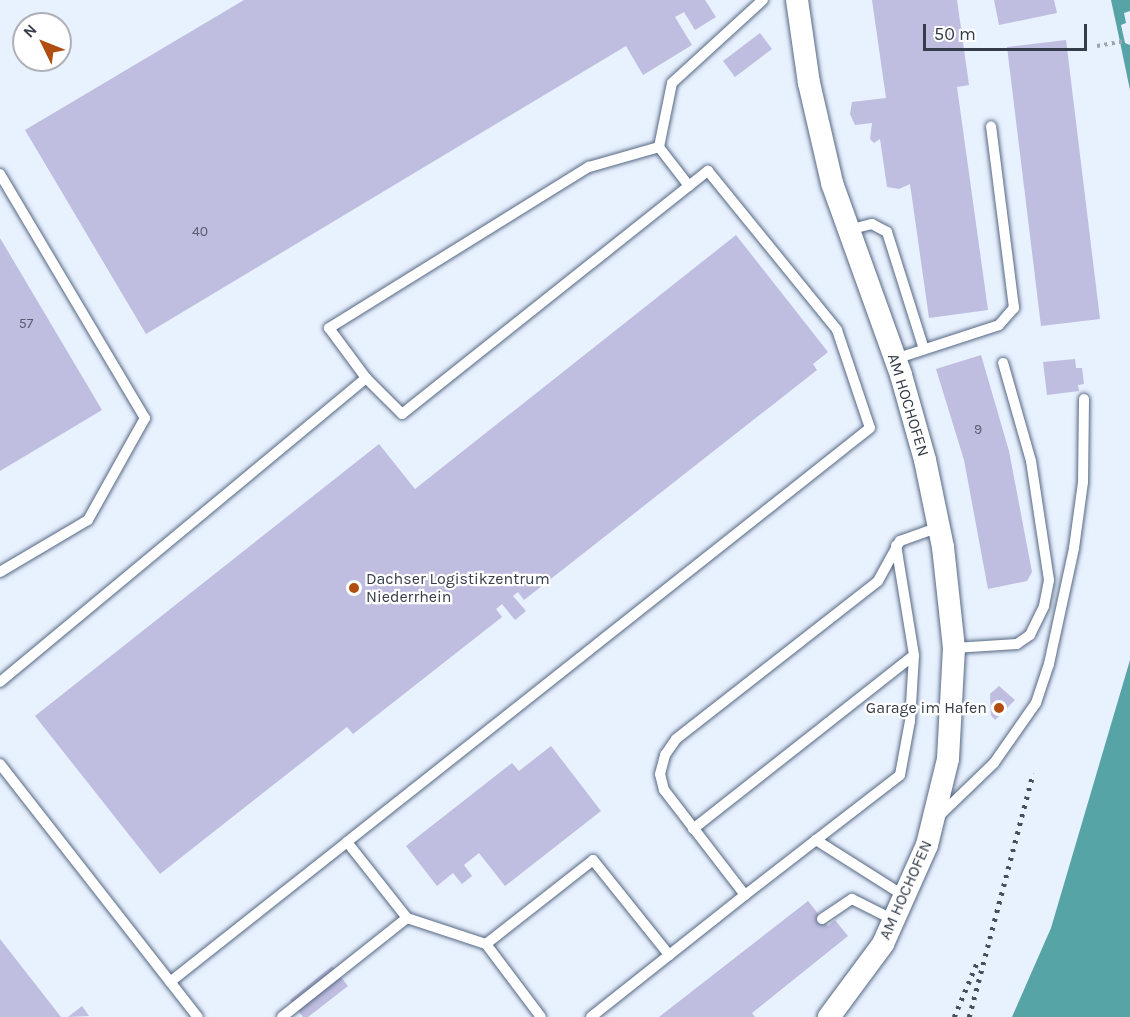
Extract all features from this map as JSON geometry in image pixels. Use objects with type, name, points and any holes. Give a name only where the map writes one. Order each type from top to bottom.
[{"type":"street","name":"AM HOCHOFEN","points":[[797,0],[820,137],[848,230],[914,417],[939,527],[954,648],[948,759],[935,819],[896,921],[869,966],[830,1017]]},
{"type":"lane","points":[[689,186],[659,147],[672,83],[763,0]]},
{"type":"lane","points":[[895,358],[999,325],[1014,308],[992,126]]},
{"type":"lane","points":[[170,982],[870,428],[837,330],[708,171],[402,414],[366,378],[329,328],[589,167],[659,147]]},
{"type":"lane","points":[[0,174],[145,418],[88,520],[0,572]]},
{"type":"lane","points":[[848,230],[872,224],[887,232],[924,349]]},
{"type":"lane","points":[[954,648],[1017,644],[1030,635],[1044,606],[1049,580],[1031,461],[1003,363]]},
{"type":"lane","points":[[0,682],[366,378]]},
{"type":"lane","name":"AM HOCHOFEN","points":[[935,819],[994,763],[1036,703],[1049,664],[1074,548],[1083,482],[1084,399]]},
{"type":"lane","points":[[745,895],[664,790],[660,774],[665,755],[676,739],[878,581],[896,545],[939,527]]},
{"type":"lane","points":[[591,1017],[900,775],[910,721],[914,655],[896,545]]},
{"type":"lane","points":[[693,829],[914,655]]},
{"type":"lane","points":[[0,764],[198,1017]]},
{"type":"lane","points":[[816,840],[907,897]]},
{"type":"lane","points":[[347,842],[407,918],[486,944],[541,1017]]},
{"type":"lane","points":[[486,944],[593,860],[669,955]]},
{"type":"lane","points":[[822,919],[852,899],[896,921]]},
{"type":"lane","points":[[282,1017],[407,918]]},
{"type":"path","points":[[1097,46],[1122,42]]},
{"type":"shaded area","points":[[1111,0],[1130,0],[1130,90],[1120,42]]},
{"type":"shaded area","points":[[1130,660],[1130,1017],[1012,1017],[1051,928]]},
{"type":"pier","points":[[1130,11],[1130,45],[1125,43],[1121,25],[1126,23],[1124,13]]},
{"type":"building","points":[[244,0],[705,0],[716,17],[695,30],[684,12],[675,17],[692,45],[643,75],[626,46],[146,334],[25,130]]},
{"type":"building","points":[[872,0],[957,0],[969,85],[957,87],[988,310],[929,318],[910,184],[899,189],[887,187],[880,139],[874,143],[870,139],[872,123],[855,125],[850,114],[852,102],[886,98]]},
{"type":"building","points":[[994,0],[1054,0],[1057,13],[999,25]]},
{"type":"building","points":[[760,33],[772,49],[735,77],[723,61]]},
{"type":"building","points":[[1066,40],[1100,319],[1041,326],[1007,47]]},
{"type":"building","points":[[736,235],[828,352],[813,364],[817,370],[524,600],[518,592],[513,596],[526,611],[515,620],[502,604],[496,609],[502,617],[353,734],[347,727],[160,874],[35,716],[379,444],[415,489]]},
{"type":"building","points":[[0,238],[102,410],[0,471]]},
{"type":"building","points":[[981,355],[1009,451],[1032,572],[1027,581],[988,589],[964,460],[936,369]]},
{"type":"building","points":[[1075,359],[1076,368],[1082,368],[1084,384],[1078,385],[1079,391],[1047,395],[1043,362]]},
{"type":"building","name":"Garage im Hafen","points":[[999,686],[1015,700],[995,720],[991,715],[990,694]]},
{"type":"building","points":[[551,746],[601,811],[505,886],[479,853],[464,865],[472,876],[462,884],[453,873],[437,886],[406,846],[512,763],[519,771]]},
{"type":"building","points":[[808,901],[828,926],[835,920],[848,936],[752,1013],[755,1017],[659,1017]]},
{"type":"building","points":[[0,939],[61,1017],[0,1017]]},
{"type":"building","points":[[332,966],[348,986],[308,1017],[303,1017],[290,1000]]},
{"type":"building","points":[[82,1006],[89,1016],[68,1017]]},
{"type":"railway","points":[[969,1017],[1033,773]]},
{"type":"railway","points":[[954,1017],[978,960]]},
{"type":"place","name":"Dachser Logistikzentrum Niederrhein","points":[[354,588]]},
{"type":"place","name":"Garage im Hafen","points":[[999,708]]}]
